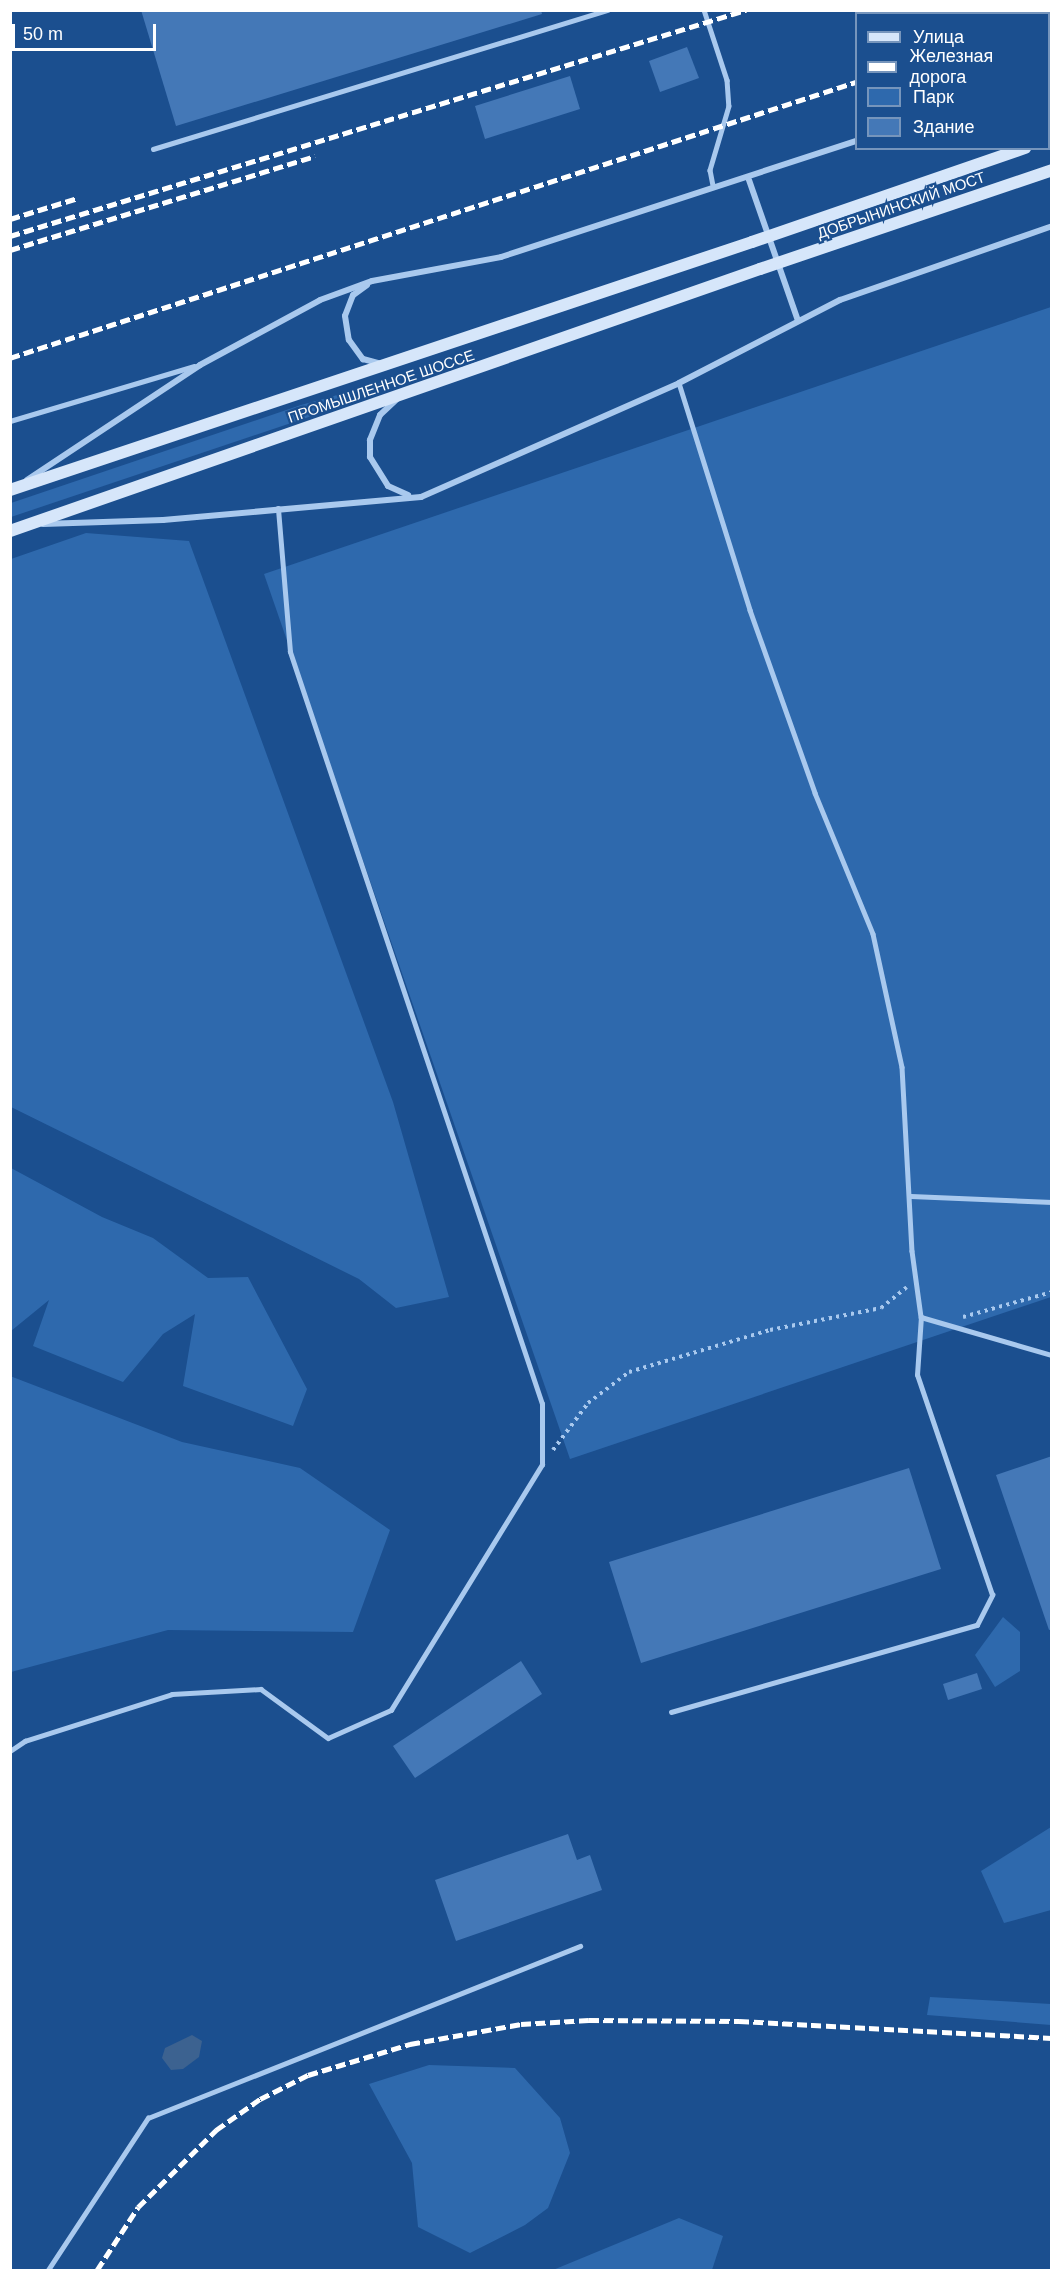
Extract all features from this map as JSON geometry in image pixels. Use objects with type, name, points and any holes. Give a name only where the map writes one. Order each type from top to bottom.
[{"type":"main road","name":"ДОБРЫНИНСКИЙ МОСТ","points":[[752,242],[1019,150]]},
{"type":"main road","name":"ДОБРЫНИНСКИЙ МОСТ","points":[[760,269],[1052,170]]},
{"type":"main road","name":"ПРОМЫШЛЕННОЕ ШОССЕ","points":[[12,489],[388,366],[752,242]]},
{"type":"main road","name":"ПРОМЫШЛЕННОЕ ШОССЕ","points":[[10,531],[760,269]]},
{"type":"street","points":[[12,489],[200,365],[320,300],[372,281],[501,257],[713,186],[749,180],[855,141]]},
{"type":"street","points":[[749,180],[798,321]]},
{"type":"street","points":[[30,524],[278,509],[421,496],[679,383],[798,321],[868,289],[1052,226]]},
{"type":"street","points":[[372,281],[353,295],[345,316],[349,340],[363,359],[388,366]]},
{"type":"street","points":[[401,395],[380,415],[370,440],[370,458],[387,486],[402,495],[421,496]]},
{"type":"lane","points":[[153,149],[607,10]]},
{"type":"lane","points":[[704,10],[727,80],[729,106],[727,124],[710,170],[713,186]]},
{"type":"lane","points":[[10,421],[200,365]]},
{"type":"lane","points":[[671,1712],[977,1625],[992,1595],[917,1375],[921,1317],[915,1281],[902,1067],[873,934],[815,793],[750,610],[679,383]]},
{"type":"lane","points":[[10,1751],[25,1741],[172,1694],[261,1689],[328,1738],[391,1710],[542,1465],[542,1404],[290,652],[278,509]]},
{"type":"lane","points":[[911,1196],[1052,1202]]},
{"type":"lane","points":[[921,1317],[1052,1355]]},
{"type":"lane","points":[[48,2271],[148,2118],[580,1947]]},
{"type":"path","points":[[542,1465],[588,1403],[629,1372],[770,1330],[881,1308],[915,1281]]},
{"type":"path","points":[[940,1323],[1052,1292]]},
{"type":"green space","points":[[1051,307],[1051,1297],[570,1459],[264,574]]},
{"type":"green space","points":[[406,376],[306,418],[11,517],[11,503],[301,405]]},
{"type":"green space","points":[[86,533],[189,541],[393,1102],[449,1297],[396,1308],[359,1279],[11,1107],[11,559]]},
{"type":"green space","points":[[11,1168],[102,1217],[153,1238],[208,1278],[248,1277],[307,1389],[293,1426],[183,1386],[195,1314],[163,1334],[123,1382],[33,1346],[49,1300],[11,1331]]},
{"type":"green space","points":[[10,1376],[182,1442],[300,1468],[390,1530],[353,1632],[168,1630],[11,1672]]},
{"type":"green space","points":[[1003,1617],[1020,1632],[1020,1671],[995,1687],[975,1655]]},
{"type":"green space","points":[[1051,1827],[1051,1910],[1004,1923],[981,1871]]},
{"type":"green space","points":[[930,1997],[1051,2004],[1051,2025],[927,2015]]},
{"type":"green space","points":[[429,2065],[515,2068],[560,2118],[570,2153],[548,2208],[525,2225],[470,2253],[418,2227],[412,2163],[369,2084]]},
{"type":"green space","points":[[679,2218],[723,2236],[712,2270],[553,2270]]},
{"type":"shaded area","points":[[192,2035],[202,2041],[199,2057],[183,2069],[171,2070],[162,2058],[165,2048]]},
{"type":"building","points":[[141,10],[541,10],[542,14],[176,126]]},
{"type":"building","points":[[687,47],[699,78],[660,92],[649,61]]},
{"type":"building","points":[[570,76],[580,109],[485,139],[475,106]]},
{"type":"building","points":[[1052,1456],[1052,1629],[1049,1630],[996,1475]]},
{"type":"building","points":[[909,1468],[941,1569],[641,1663],[609,1562]]},
{"type":"building","points":[[521,1661],[542,1694],[415,1778],[393,1746]]},
{"type":"building","points":[[977,1673],[982,1689],[948,1700],[943,1684]]},
{"type":"building","points":[[568,1834],[577,1860],[590,1855],[602,1890],[456,1941],[435,1880]]},
{"type":"railway","points":[[10,236],[746,10]]},
{"type":"railway","points":[[10,358],[855,82]]},
{"type":"railway","points":[[10,250],[315,156]]},
{"type":"railway","points":[[10,219],[78,198]]},
{"type":"railway","points":[[97,2270],[138,2207],[216,2130],[260,2099],[308,2075],[410,2044],[521,2024],[589,2020],[739,2021],[1052,2038]]}]
